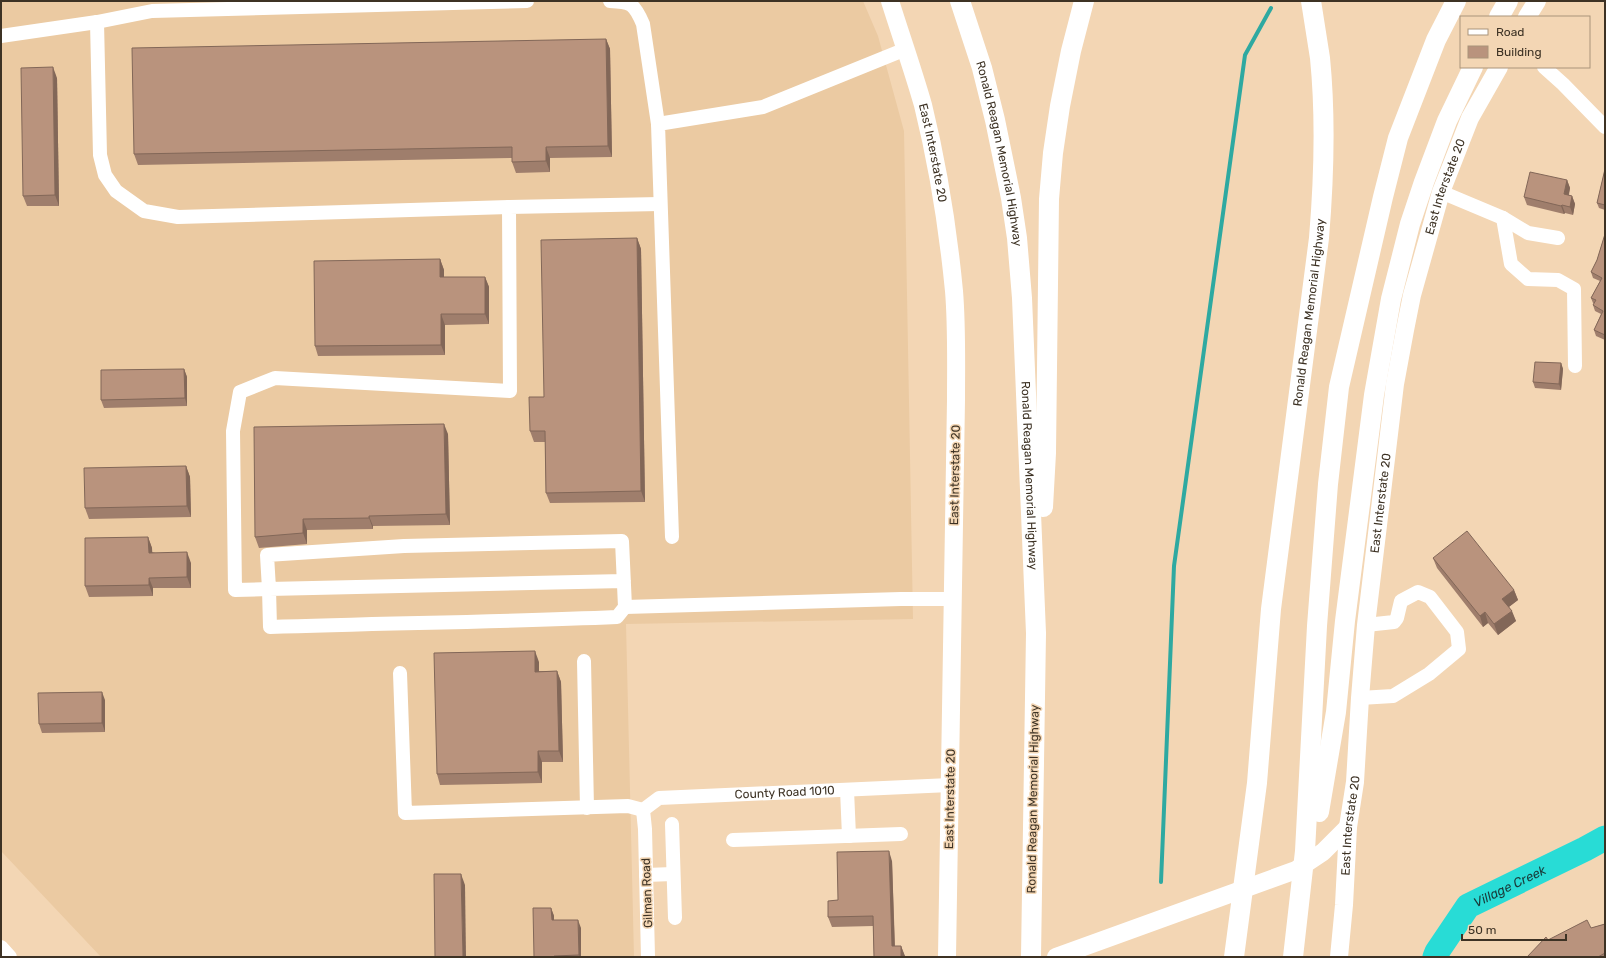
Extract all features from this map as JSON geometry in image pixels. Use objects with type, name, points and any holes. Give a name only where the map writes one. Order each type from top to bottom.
[{"type":"highway","name":"Ronald Reagan Memorial Highway","points":[[960,1],[982,68],[996,120],[1017,238],[1026,366],[1036,633],[1031,957]]},
{"type":"highway","points":[[1036,633],[1046,452],[1049,199],[1053,153],[1060,106],[1071,51],[1084,1]]},
{"type":"highway","name":"Ronald Reagan Memorial Highway","points":[[1234,957],[1254,803],[1271,609],[1320,238],[1323,195],[1323,111],[1320,58],[1311,1]]},
{"type":"highway","points":[[1313,809],[1317,626],[1326,500],[1339,387],[1398,138],[1436,40],[1456,1]]},
{"type":"highway","points":[[1500,16],[1508,1]]},
{"type":"highway","points":[[1293,957],[1305,850],[1336,712],[1350,583],[1373,402],[1391,299],[1410,224],[1424,182],[1447,121],[1473,68]]},
{"type":"main road","name":"East Interstate 20","points":[[890,1],[923,106],[938,175],[954,291],[956,343],[954,599],[950,785],[950,955]]},
{"type":"main road","points":[[1529,16],[1537,1]]},
{"type":"main road","name":"East Interstate 20","points":[[1339,957],[1344,905],[1348,827],[1354,782],[1366,625],[1395,384],[1412,295],[1441,192],[1470,118],[1498,68]]},
{"type":"main road","points":[[1056,957],[1296,870],[1323,852],[1348,827]]},
{"type":"street","points":[[1,36],[97,22],[152,11],[527,1]]},
{"type":"street","points":[[610,1],[627,2],[638,11],[643,24],[658,124],[672,537]]},
{"type":"street","points":[[97,22],[100,155],[103,168],[105,175],[116,191],[144,211],[178,217],[660,204]]},
{"type":"street","points":[[658,124],[763,107],[906,49]]},
{"type":"street","points":[[1545,68],[1605,127]]},
{"type":"street","points":[[1441,192],[1503,218],[1528,233],[1558,238]]},
{"type":"street","points":[[509,207],[510,391],[275,378],[240,392],[233,431],[235,590],[624,580]]},
{"type":"street","points":[[1503,218],[1511,264],[1528,279],[1558,280],[1574,289],[1575,366]]},
{"type":"street","points":[[621,612],[624,580],[622,541],[404,546],[267,555],[270,627],[530,620],[621,612],[901,599],[954,599]]},
{"type":"street","points":[[1360,698],[1393,696],[1429,674],[1459,649],[1457,632],[1430,597],[1418,592],[1401,601],[1397,618],[1394,622],[1366,625]]},
{"type":"street","points":[[584,661],[587,808]]},
{"type":"street","points":[[400,673],[405,813],[628,806],[643,810]]},
{"type":"street","name":"County Road 1010","points":[[643,810],[659,798],[950,785]]},
{"type":"street","points":[[847,790],[848,836]]},
{"type":"street","name":"Gilman Road","points":[[643,810],[645,829],[648,957]]},
{"type":"street","points":[[672,824],[675,918]]},
{"type":"street","points":[[733,840],[902,834]]},
{"type":"street","points":[[646,875],[673,874]]},
{"type":"street","points":[[1,947],[10,957]]},
{"type":"shaded area","points":[[1,1],[863,1],[878,36],[904,131],[913,619],[626,624],[634,957],[101,957],[1,851]]},
{"type":"building","points":[[606,39],[608,146],[546,147],[546,161],[512,162],[512,147],[134,154],[132,48]]},
{"type":"building","points":[[53,67],[55,195],[23,196],[21,68]]},
{"type":"building","points":[[1605,169],[1605,205],[1597,203]]},
{"type":"building","points":[[1530,172],[1567,180],[1564,194],[1572,196],[1570,207],[1524,197]]},
{"type":"building","points":[[1605,234],[1605,335],[1594,330],[1603,311],[1593,305],[1596,300],[1591,298],[1602,278],[1591,272],[1597,260]]},
{"type":"building","points":[[637,238],[641,491],[546,493],[545,431],[530,431],[529,397],[544,397],[541,240]]},
{"type":"building","points":[[440,259],[440,277],[485,277],[485,314],[441,314],[441,345],[315,346],[314,261]]},
{"type":"building","points":[[1535,362],[1561,363],[1559,384],[1533,382]]},
{"type":"building","points":[[184,369],[185,398],[101,400],[101,370]]},
{"type":"building","points":[[444,424],[446,514],[369,516],[369,518],[303,519],[303,533],[255,537],[254,427]]},
{"type":"building","points":[[186,466],[187,506],[85,508],[84,468]]},
{"type":"building","points":[[1467,531],[1514,590],[1502,599],[1512,611],[1494,624],[1485,612],[1480,616],[1433,558]]},
{"type":"building","points":[[148,537],[149,553],[187,552],[187,577],[149,578],[149,585],[85,586],[85,538]]},
{"type":"building","points":[[535,651],[535,672],[557,671],[559,751],[538,751],[538,772],[437,774],[434,653]]},
{"type":"building","points":[[102,692],[102,723],[39,724],[38,693]]},
{"type":"building","points":[[889,851],[892,946],[901,946],[901,957],[874,957],[873,916],[828,917],[828,901],[838,900],[837,852]]},
{"type":"building","points":[[434,874],[461,874],[463,957],[435,957]]},
{"type":"building","points":[[533,908],[551,908],[552,920],[578,920],[579,955],[534,957]]},
{"type":"building","points":[[1587,920],[1591,928],[1605,924],[1605,953],[1598,957],[1527,957],[1546,937],[1548,940]]},
{"type":"waterway","points":[[1161,882],[1174,566],[1245,55],[1271,8]]},
{"type":"waterway","name":"Village Creek","points":[[1435,957],[1468,906],[1605,838]]}]
